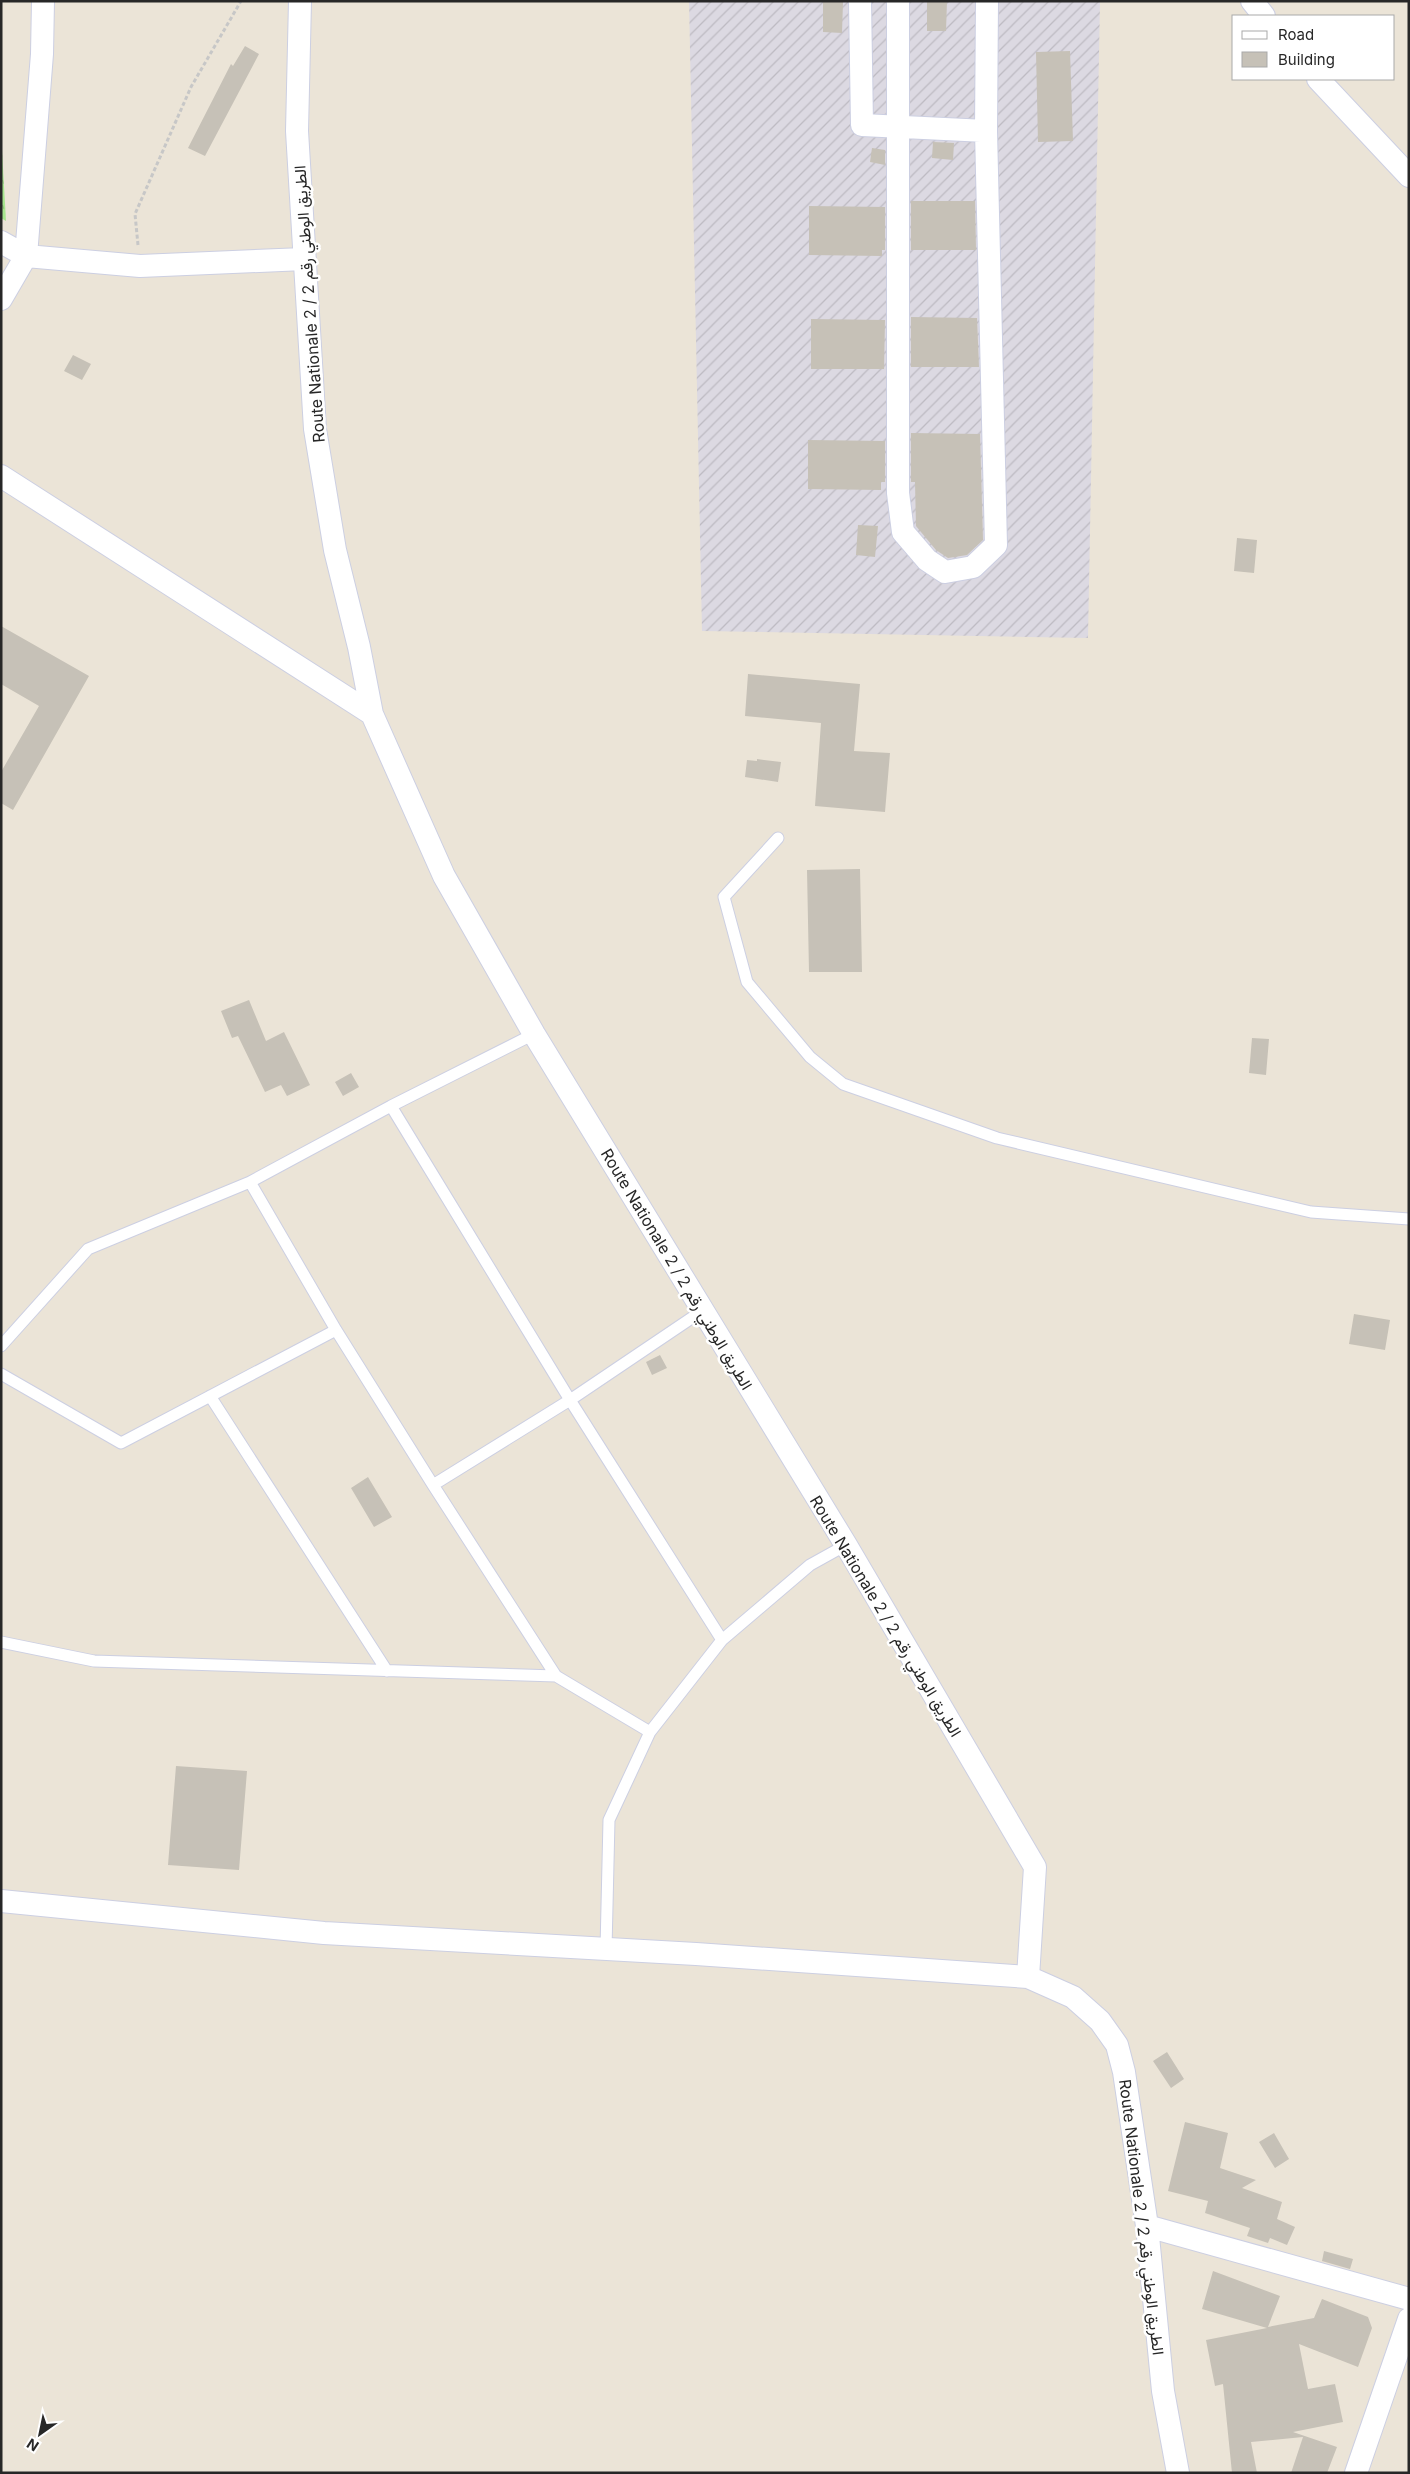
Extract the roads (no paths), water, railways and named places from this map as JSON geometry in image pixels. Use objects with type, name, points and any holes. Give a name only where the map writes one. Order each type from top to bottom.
[{"type":"street","points":[[1,299],[26,256],[42,54],[43,1]]},
{"type":"street","name":"Route Nationale 2 / الطريق الوطني رقم 2","points":[[300,1],[297,131],[315,428],[336,550],[360,647],[372,714],[444,876],[534,1034],[846,1545],[1035,1867],[1028,1977],[1074,1997],[1100,2021],[1117,2045],[1124,2072],[1147,2226],[1163,2391],[1178,2473]]},
{"type":"street","points":[[860,1],[862,124],[986,132]]},
{"type":"street","points":[[898,1],[900,127],[898,493],[903,532],[927,560],[945,572],[973,567],[996,544],[986,132],[987,1]]},
{"type":"street","points":[[1252,1],[1263,15]]},
{"type":"street","points":[[1319,80],[1409,176]]},
{"type":"street","points":[[1,242],[26,256],[140,266],[304,259]]},
{"type":"street","points":[[1,476],[372,714]]},
{"type":"street","points":[[1,1901],[324,1933],[606,1949],[1028,1977]]},
{"type":"street","points":[[1147,2226],[1409,2299]]},
{"type":"street","points":[[1356,2473],[1409,2319]]},
{"type":"lane","points":[[778,838],[724,897],[747,982],[810,1058],[844,1084],[997,1138],[1311,1212],[1409,1219]]},
{"type":"lane","points":[[1,1346],[88,1249],[250,1182],[391,1106],[534,1034]]},
{"type":"lane","points":[[391,1106],[570,1400],[722,1640]]},
{"type":"lane","points":[[250,1182],[336,1330],[432,1485],[556,1676],[650,1732]]},
{"type":"lane","points":[[432,1485],[570,1400],[702,1311]]},
{"type":"lane","points":[[1,1374],[122,1443],[336,1330]]},
{"type":"lane","points":[[210,1396],[386,1671]]},
{"type":"lane","points":[[606,1949],[609,1820],[650,1732],[722,1640],[810,1565],[846,1545]]},
{"type":"lane","points":[[1,1642],[94,1661],[556,1676]]}]
